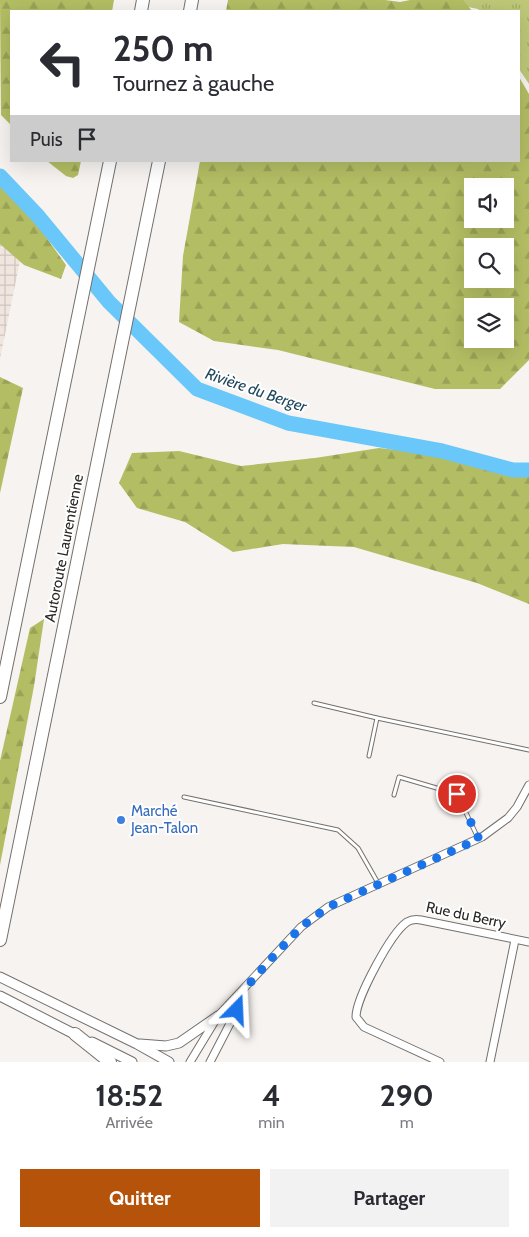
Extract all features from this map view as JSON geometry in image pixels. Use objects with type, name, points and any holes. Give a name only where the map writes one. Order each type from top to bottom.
[{"type":"highway","points":[[0,697],[110,162]]},
{"type":"highway","name":"Autoroute Laurentienne","points":[[0,940],[159,162]]},
{"type":"highway","points":[[75,1034],[110,1062]]},
{"type":"street","points":[[137,1044],[166,1046],[179,1043],[218,1016],[301,927],[328,907],[479,839],[508,818],[517,808],[529,785]]},
{"type":"street","name":"Rue du Berry","points":[[440,1062],[364,1027],[356,1016],[358,1003],[382,954],[402,926],[414,919],[529,942]]},
{"type":"street","name":"Rue du Berry","points":[[490,1062],[515,940]]},
{"type":"street","points":[[0,977],[137,1044],[169,1062]]},
{"type":"street","points":[[210,1062],[237,1010],[242,992]]},
{"type":"street","points":[[0,996],[132,1062]]},
{"type":"street","points":[[190,1062],[218,1016]]},
{"type":"lane","points":[[314,703],[529,750]]},
{"type":"lane","points":[[370,756],[377,718]]},
{"type":"lane","points":[[394,794],[399,777],[457,794],[479,839]]},
{"type":"lane","points":[[184,797],[338,830],[358,848],[379,884]]},
{"type":"shaded area","points":[[0,172],[31,207],[0,359]]},
{"type":"green space","points":[[0,0],[114,0],[112,10],[10,10],[10,124],[1,115]]},
{"type":"green space","points":[[228,0],[385,0],[400,2],[410,0],[463,0],[471,10],[226,10]]},
{"type":"green space","points":[[434,0],[529,0],[529,84],[520,70],[520,10],[478,9]]},
{"type":"green space","points":[[520,79],[529,94],[529,360],[500,389],[435,389],[278,350],[214,341],[179,322],[183,256],[200,162],[520,162]]},
{"type":"green space","points":[[48,162],[81,162],[78,175],[73,178],[66,176]]},
{"type":"green space","points":[[0,185],[31,216],[66,265],[61,279],[24,265],[0,244]]},
{"type":"green space","points":[[0,377],[23,388],[0,493]]},
{"type":"green space","points":[[379,448],[469,458],[529,477],[529,604],[477,583],[354,547],[283,544],[233,552],[185,522],[137,508],[119,483],[132,453],[179,451],[241,466],[315,458]]},
{"type":"green space","points":[[44,619],[34,686],[0,865],[0,761],[30,628]]},
{"type":"waterway","name":"Rivière du Berger","points":[[0,176],[38,216],[109,302],[197,389],[288,423],[442,451],[513,470],[529,470]]},
{"type":"place","name":"Marché Jean-Talon","points":[[121,820]]},
{"type":"route","points":[[237,1010],[242,992],[271,959],[301,927],[328,907],[479,839],[457,794]]}]
